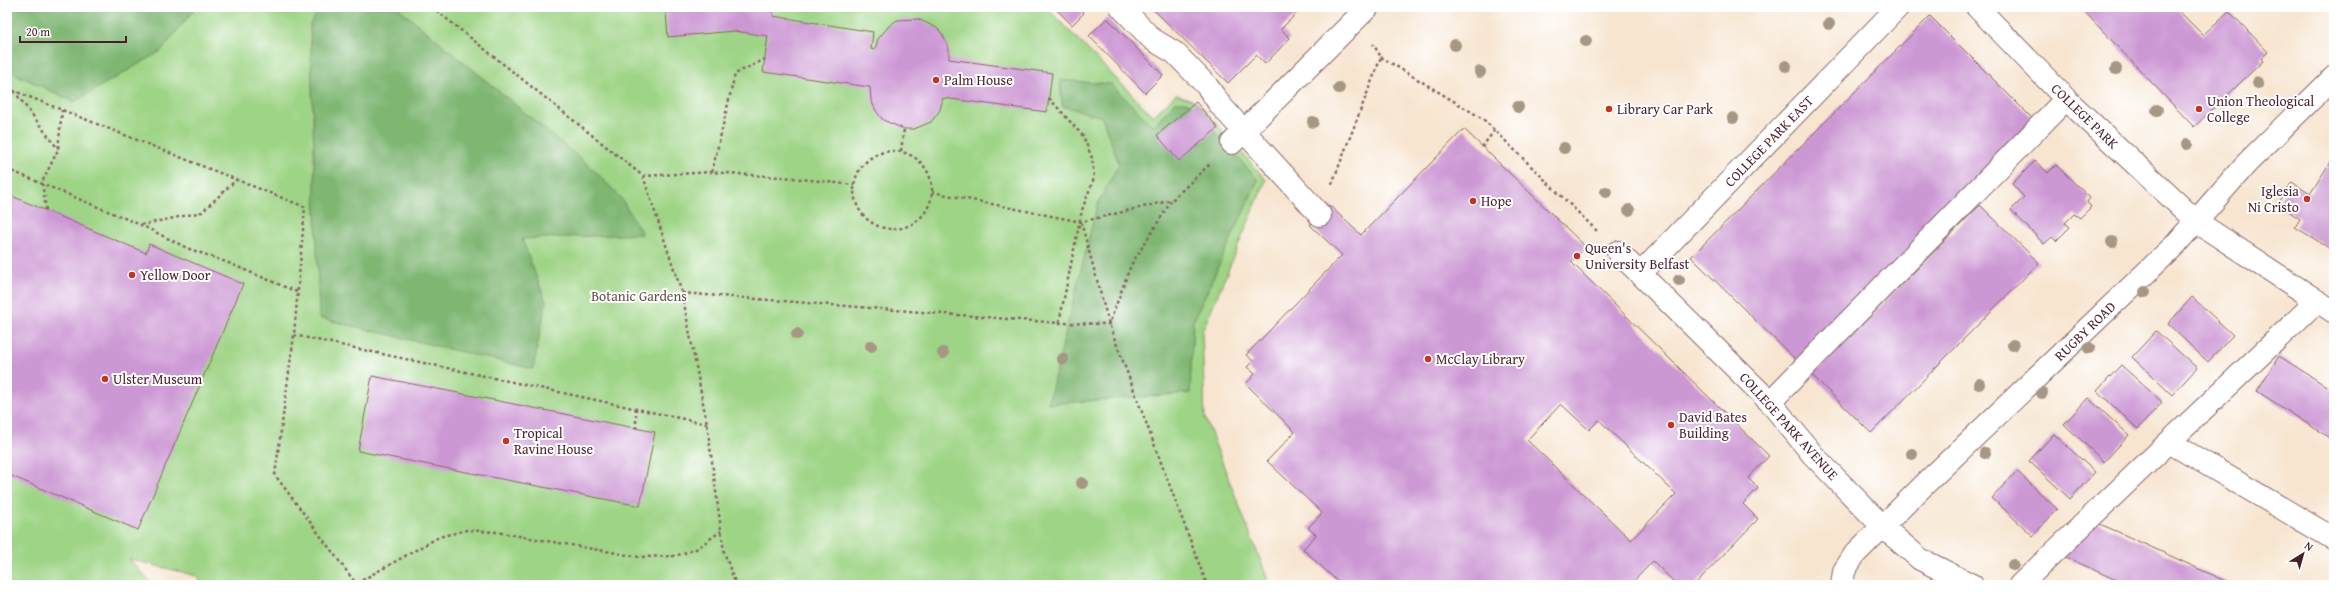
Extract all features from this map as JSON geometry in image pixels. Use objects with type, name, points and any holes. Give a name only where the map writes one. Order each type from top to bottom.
[{"type":"street","points":[[1120,7],[1152,39],[1175,53],[1207,86],[1221,106],[1238,137],[1320,214]]},
{"type":"street","name":"COLLEGE PARK EAST","points":[[1640,274],[1898,7]]},
{"type":"street","name":"COLLEGE PARK","points":[[1977,7],[2066,98],[2197,222],[2325,306]]},
{"type":"street","points":[[1238,137],[1362,12]]},
{"type":"street","name":"RUGBY ROAD","points":[[1842,585],[1844,571],[1855,554],[1884,528],[1928,480],[2197,222],[2246,164],[2334,77]]},
{"type":"street","points":[[1770,402],[2066,98]]},
{"type":"street","name":"COLLEGE PARK AVENUE","points":[[1618,252],[1770,402],[1814,455],[1884,528],[1920,559],[1972,585]]},
{"type":"street","points":[[2020,585],[2169,442],[2325,306]]},
{"type":"street","points":[[2169,442],[2334,539]]},
{"type":"path","points":[[432,7],[642,176],[682,294],[707,424],[724,552],[736,585]]},
{"type":"path","points":[[1362,12],[1381,56],[1483,119],[1618,252]]},
{"type":"path","points":[[1320,214],[1381,56]]},
{"type":"path","points":[[712,172],[734,74],[765,59]]},
{"type":"path","points":[[7,88],[305,207],[294,335],[275,475],[357,584],[439,537],[467,530],[496,532],[645,558],[676,556],[696,549],[721,531]]},
{"type":"path","points":[[14,90],[58,150]]},
{"type":"path","points":[[1049,98],[1083,136],[1092,158],[1094,178],[1082,210],[1060,323]]},
{"type":"path","points":[[46,210],[42,182],[58,150],[62,110]]},
{"type":"path","points":[[901,152],[904,129]]},
{"type":"path","points":[[1482,147],[1494,131]]},
{"type":"path","points":[[1109,324],[1132,265],[1172,200],[1238,137]]},
{"type":"path","points":[[890,151],[901,152],[921,162],[928,171],[932,192],[925,213],[917,221],[907,226],[884,228],[865,217],[858,207],[854,184],[858,172],[866,162],[877,154],[890,151]]},
{"type":"path","points":[[7,168],[141,225],[186,248],[226,262],[297,292]]},
{"type":"path","points":[[642,176],[712,172],[854,184]]},
{"type":"path","points":[[141,225],[202,212],[236,180]]},
{"type":"path","points":[[932,192],[1080,222],[1172,200]]},
{"type":"path","points":[[1080,222],[1109,324],[1207,585]]},
{"type":"path","points":[[682,294],[1060,323],[1109,324]]},
{"type":"path","points":[[294,335],[707,424]]},
{"type":"path","points":[[636,408],[636,428]]},
{"type":"green space","name":"Botanic Gardens","points":[[7,7],[1046,7],[1153,116],[1176,94],[1197,102],[1266,180],[1202,332],[1205,418],[1270,585],[202,585],[197,576],[129,559],[153,585],[7,585]]},
{"type":"green space","points":[[7,7],[196,7],[161,51],[74,102],[7,70]]},
{"type":"green space","points":[[321,7],[397,7],[593,169],[621,198],[642,234],[522,239],[546,302],[533,369],[319,318],[310,24]]},
{"type":"green space","points":[[1060,80],[1111,84],[1153,126],[1175,102],[1188,102],[1258,180],[1193,322],[1190,393],[1048,404],[1097,205],[1119,164],[1102,117],[1062,106]]},
{"type":"building","name":"Palm House","points":[[725,7],[773,11],[773,16],[873,32],[871,49],[875,50],[878,39],[889,26],[897,20],[918,19],[937,28],[943,35],[949,49],[949,59],[1052,73],[1047,112],[943,98],[940,110],[931,122],[914,129],[904,129],[883,120],[876,111],[871,100],[870,87],[763,72],[768,36],[734,31],[668,37],[666,11]]},
{"type":"building","points":[[1054,7],[1078,7],[1084,13],[1072,25]]},
{"type":"building","points":[[1151,7],[1303,7],[1281,29],[1290,38],[1265,64],[1256,55],[1228,83]]},
{"type":"building","points":[[2080,7],[2175,7],[2203,35],[2229,11],[2268,52],[2261,59],[2263,61],[2194,127]]},
{"type":"building","points":[[1930,16],[2038,124],[1800,364],[1691,257]]},
{"type":"building","points":[[1107,18],[1163,75],[1145,93],[1089,36]]},
{"type":"building","points":[[1196,102],[1218,128],[1179,161],[1157,135]]},
{"type":"building","name":"McClay Library","points":[[1464,129],[1586,247],[1571,262],[1769,456],[1748,478],[1758,488],[1743,504],[1758,519],[1694,585],[1677,585],[1653,561],[1630,585],[1341,585],[1303,549],[1316,535],[1308,528],[1322,513],[1267,461],[1295,432],[1246,384],[1255,374],[1247,367],[1253,361],[1246,355],[1342,255],[1310,225],[1329,205],[1361,235]],"holes":[[[1561,404],[1589,430],[1599,420],[1676,494],[1631,540],[1527,440]]]},
{"type":"building","name":"Iglesia Ni Cristo","points":[[2334,156],[2334,251],[2295,227],[2300,219],[2278,204],[2292,182],[2310,194]]},
{"type":"building","points":[[2035,161],[2048,173],[2056,165],[2090,198],[2087,202],[2091,207],[2080,218],[2074,214],[2065,223],[2070,227],[2056,241],[2052,237],[2044,244],[2011,210],[2024,197],[2012,184]]},
{"type":"building","name":"Ulster Museum","points":[[7,194],[146,253],[149,244],[243,284],[138,530],[7,474]]},
{"type":"building","points":[[1980,205],[2039,263],[1871,433],[1812,375]]},
{"type":"building","points":[[2192,297],[2233,335],[2208,362],[2168,324]]},
{"type":"building","points":[[2156,331],[2197,368],[2172,395],[2132,357]]},
{"type":"building","points":[[2279,356],[2334,391],[2334,441],[2257,391]]},
{"type":"building","points":[[2121,365],[2162,402],[2138,429],[2097,391]]},
{"type":"building","name":"Tropical Ravine House","points":[[372,376],[655,432],[640,506],[358,451]]},
{"type":"building","points":[[2088,398],[2129,435],[2104,462],[2064,424]]},
{"type":"building","points":[[2054,434],[2095,472],[2070,499],[2029,461]]},
{"type":"building","points":[[2017,471],[2057,509],[2033,536],[1992,498]]},
{"type":"building","points":[[2095,522],[2234,585],[2127,585],[2057,553]]},
{"type":"place","name":"Palm House","points":[[936,80]]},
{"type":"place","name":"Library Car Park","points":[[1609,109]]},
{"type":"place","name":"Union Theological College","points":[[2199,109]]},
{"type":"place","name":"Iglesia Ni Cristo","points":[[2307,199]]},
{"type":"place","name":"Hope","points":[[1473,201]]},
{"type":"place","name":"Queen's University Belfast","points":[[1577,256]]},
{"type":"place","name":"Yellow Door","points":[[132,275]]},
{"type":"place","name":"McClay Library","points":[[1428,359]]},
{"type":"place","name":"Ulster Museum","points":[[105,379]]},
{"type":"place","name":"David Bates Building","points":[[1671,425]]},
{"type":"place","name":"Tropical Ravine House","points":[[506,441]]}]
